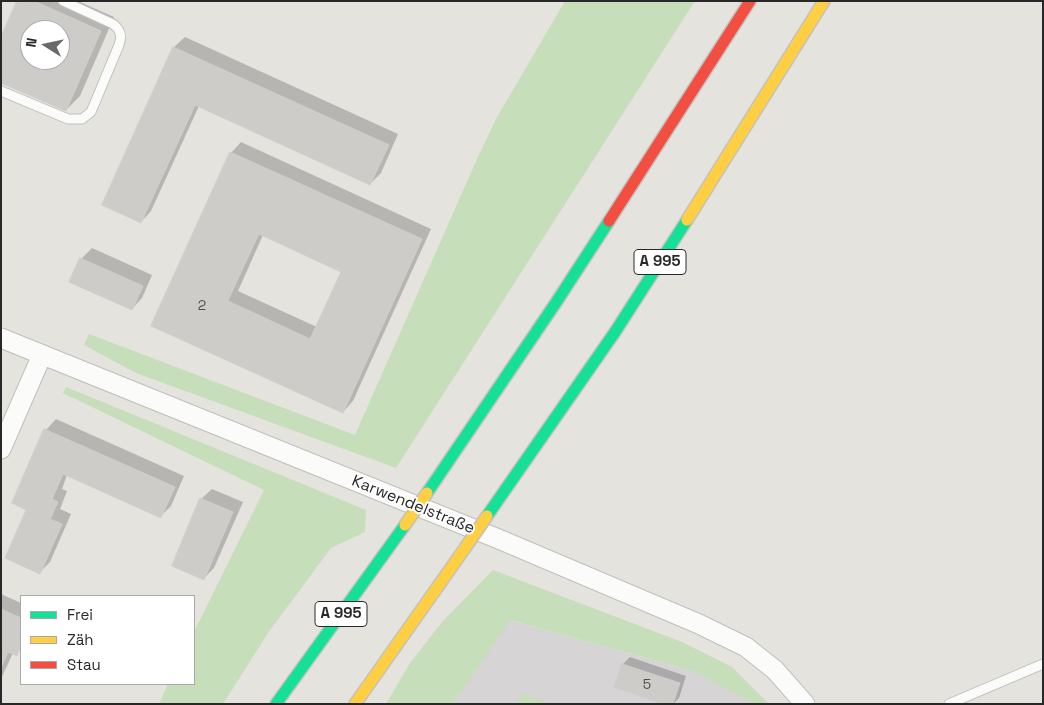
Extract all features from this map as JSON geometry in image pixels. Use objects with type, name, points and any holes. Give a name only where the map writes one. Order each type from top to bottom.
[{"type":"highway","name":"A 995","points":[[276,704],[405,525],[557,301],[750,1]]},
{"type":"highway","name":"A 995","points":[[355,704],[615,332],[824,1]]},
{"type":"street","name":"Karwendelstraße","points":[[1,338],[388,496],[502,540],[699,624],[746,647],[775,670],[805,704]]},
{"type":"street","points":[[1,449],[42,355]]},
{"type":"lane","points":[[1,91],[68,119],[82,119],[91,112],[119,46],[121,35],[113,24],[63,1]]},
{"type":"lane","points":[[949,704],[1043,664]]},
{"type":"shaded area","points":[[509,620],[693,671],[753,702],[752,704],[453,704]]},
{"type":"green space","points":[[565,1],[695,1],[396,468],[136,373],[84,345],[89,334],[355,435],[496,119]]},
{"type":"green space","points":[[66,387],[366,510],[365,532],[331,548],[268,633],[223,704],[159,704],[168,685],[195,685],[195,630],[264,490],[63,393]]},
{"type":"green space","points":[[493,570],[682,642],[732,667],[769,704],[752,704],[752,702],[693,671],[510,620],[453,704],[386,704],[410,663],[442,622]]},
{"type":"green space","points":[[522,694],[553,704],[516,704]]},
{"type":"building","points":[[17,1],[34,1],[101,31],[66,111],[1,83],[1,37]]},
{"type":"building","points":[[173,47],[389,145],[370,185],[195,105],[141,223],[102,205]]},
{"type":"building","points":[[230,152],[422,239],[343,413],[151,326]],"holes":[[[259,234],[341,272],[310,339],[228,301]]]},
{"type":"building","points":[[80,258],[143,286],[132,310],[69,282]]},
{"type":"building","points":[[44,429],[175,487],[161,518],[63,474],[52,499],[58,502],[50,519],[62,524],[40,574],[5,558],[26,510],[12,503]]},
{"type":"building","points":[[200,498],[233,512],[204,580],[172,566]]},
{"type":"building","points":[[1,609],[20,618],[20,648],[17,656],[8,652],[1,668]]},
{"type":"building","points":[[622,664],[680,683],[673,704],[663,704],[614,687]]},
{"type":"traffic: fast","points":[[487,516],[615,332],[687,220]]},
{"type":"traffic: fast","points":[[427,493],[609,221]]},
{"type":"traffic: fast","points":[[276,704],[405,525]]},
{"type":"traffic: slow","points":[[687,220],[824,1]]},
{"type":"traffic: slow","points":[[405,525],[427,493]]},
{"type":"traffic: slow","points":[[465,548],[487,516]]},
{"type":"traffic: slow","points":[[355,704],[465,548]]},
{"type":"traffic: jam","points":[[609,221],[750,1]]}]
